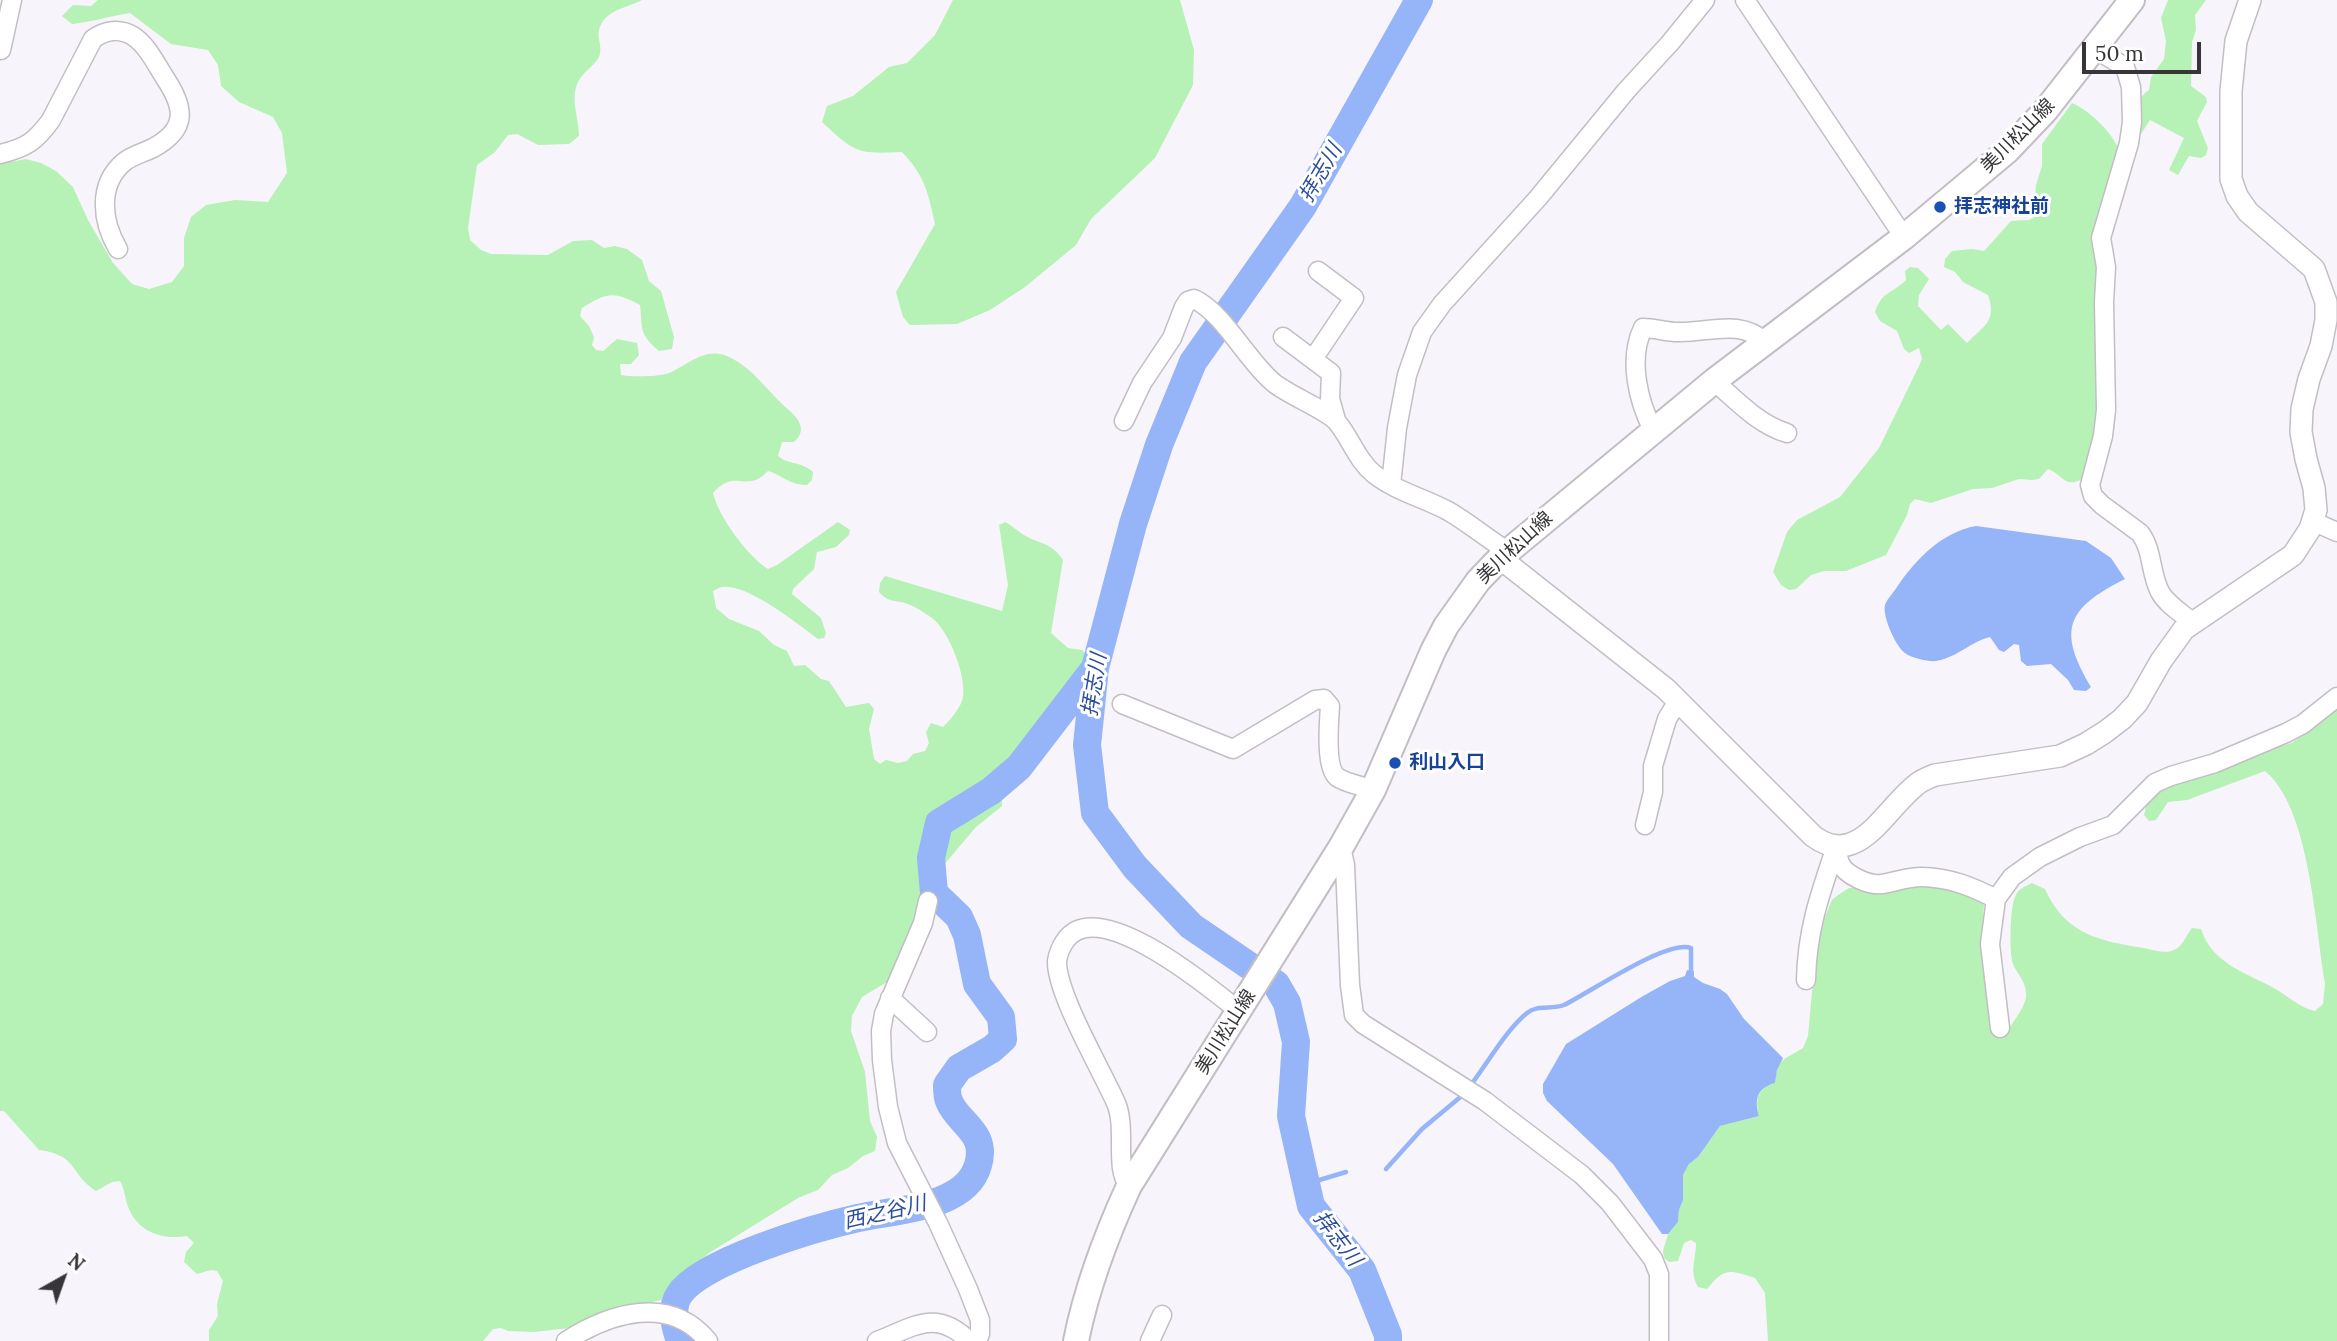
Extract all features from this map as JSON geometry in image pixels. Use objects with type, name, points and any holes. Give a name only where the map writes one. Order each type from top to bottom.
[{"type":"main road","name":"美川松山線","points":[[1076,1341],[1091,1278],[1129,1186],[1341,847],[1373,790],[1433,651],[1446,626],[1478,582],[1503,555],[1653,430],[1904,237],[2007,151],[2045,111],[2133,0]]},
{"type":"street","points":[[1,50],[12,0]]},
{"type":"street","points":[[1391,485],[1396,428],[1407,375],[1422,332],[1442,304],[1538,198],[1705,0]]},
{"type":"street","points":[[1745,0],[1904,237]]},
{"type":"street","points":[[1283,337],[1331,373],[1329,399],[1336,420],[1363,462],[1391,485],[1449,512],[1647,672],[1813,836],[1825,845],[1846,846],[1861,840],[1919,782],[1935,775],[2060,756],[2087,744],[2122,719],[2137,703],[2172,643],[2193,623],[2293,555],[2303,543],[2316,510],[2314,488],[2301,432],[2302,409],[2321,346],[2326,302],[2314,269],[2248,212],[2237,196],[2231,179],[2231,91],[2236,41],[2250,0]]},
{"type":"street","points":[[0,154],[32,143],[43,132],[93,39],[111,31],[133,36],[147,50],[181,107],[174,132],[165,141],[124,162],[107,184],[105,216],[109,234],[118,249]]},
{"type":"street","points":[[2095,49],[2125,67],[2131,87],[2132,122],[2129,143],[2101,238],[2106,267],[2106,410],[2103,436],[2090,485],[2093,496],[2102,505],[2145,539],[2155,582],[2161,595],[2193,623]]},
{"type":"street","points":[[1312,359],[1354,298],[1328,272]]},
{"type":"street","points":[[1124,421],[1142,383],[1171,338],[1188,302],[1194,299],[1213,314],[1274,383],[1336,420]]},
{"type":"street","points":[[1653,430],[1646,417],[1636,374],[1635,354],[1643,328],[1678,333],[1744,328],[1756,333],[1765,342]]},
{"type":"street","points":[[1714,381],[1755,417],[1787,433]]},
{"type":"street","points":[[2312,522],[2337,531]]},
{"type":"street","points":[[2000,1028],[1990,944],[1996,900],[2012,877],[2040,858],[2080,837],[2113,825],[2155,783],[2215,763],[2286,733],[2303,724],[2337,697]]},
{"type":"street","points":[[1122,704],[1233,749],[1315,700],[1324,699],[1330,706],[1328,735],[1331,767],[1336,776],[1373,790]]},
{"type":"street","points":[[1645,825],[1654,792],[1653,766],[1667,719],[1678,701]]},
{"type":"street","points":[[1341,847],[1345,865],[1350,985],[1354,1014],[1363,1024],[1485,1101],[1582,1175],[1610,1203],[1647,1250],[1656,1266],[1660,1289],[1659,1341]]},
{"type":"street","points":[[1836,847],[1840,865],[1872,884],[1881,885],[1913,876],[1935,878],[1959,882],[1996,900]]},
{"type":"street","points":[[1806,980],[1806,948],[1811,921],[1836,847]]},
{"type":"street","points":[[928,901],[923,923],[884,1014],[881,1031],[888,1107],[897,1143],[938,1223],[980,1320],[980,1335],[977,1341]]},
{"type":"street","points":[[1129,1186],[1121,1171],[1122,1133],[1118,1106],[1061,982],[1057,960],[1064,942],[1077,930],[1089,928],[1121,934],[1245,1001]]},
{"type":"street","points":[[890,998],[927,1032]]},
{"type":"street","points":[[566,1341],[597,1324],[635,1313],[673,1315],[708,1341]]},
{"type":"street","points":[[1150,1341],[1162,1315]]},
{"type":"street","points":[[877,1341],[936,1321],[949,1325],[969,1341]]},
{"type":"green space","points":[[98,0],[642,0],[617,10],[602,23],[599,30],[599,57],[580,78],[576,88],[579,136],[569,144],[538,145],[517,134],[508,135],[495,152],[477,165],[468,228],[470,240],[481,250],[491,254],[548,255],[573,241],[592,240],[604,248],[615,246],[627,249],[642,260],[649,281],[661,291],[674,337],[672,349],[659,351],[643,331],[640,305],[623,297],[604,296],[582,308],[580,316],[589,326],[594,337],[592,345],[596,350],[603,351],[617,339],[637,343],[639,355],[631,364],[620,364],[621,375],[665,374],[702,356],[716,353],[724,355],[751,372],[797,419],[801,427],[798,438],[794,442],[782,442],[778,456],[813,472],[812,480],[807,485],[791,482],[768,471],[752,481],[726,483],[713,493],[721,513],[735,535],[768,569],[838,522],[850,530],[849,535],[836,547],[817,552],[814,569],[793,589],[792,594],[821,618],[826,633],[824,638],[818,639],[759,598],[733,588],[722,587],[713,591],[716,608],[729,619],[759,631],[774,645],[787,651],[794,666],[805,665],[821,679],[829,681],[846,707],[869,703],[874,709],[869,729],[874,759],[880,764],[886,760],[898,763],[907,761],[913,754],[925,751],[929,743],[926,732],[931,723],[943,727],[962,701],[963,681],[951,644],[938,624],[920,610],[890,600],[879,592],[880,583],[885,576],[1002,611],[1008,585],[999,525],[1005,522],[1024,535],[1050,547],[1063,560],[1051,633],[1068,648],[1082,650],[1088,656],[1087,665],[1006,775],[1002,783],[1002,806],[976,827],[942,867],[926,891],[908,944],[887,982],[862,997],[852,1016],[851,1031],[865,1072],[870,1121],[877,1137],[875,1151],[832,1175],[818,1190],[798,1198],[709,1253],[673,1284],[661,1300],[607,1313],[570,1328],[534,1332],[493,1329],[483,1341],[209,1341],[209,1330],[218,1316],[217,1304],[223,1281],[217,1271],[197,1274],[184,1262],[186,1252],[194,1243],[187,1236],[161,1236],[146,1229],[133,1217],[120,1181],[112,1182],[96,1191],[87,1185],[61,1156],[39,1150],[4,1111],[0,1111],[0,164],[26,159],[56,171],[73,187],[113,263],[132,284],[149,289],[172,282],[184,266],[184,238],[191,217],[206,205],[235,200],[268,202],[287,173],[282,133],[273,117],[239,102],[221,86],[218,65],[208,50],[171,44],[130,13],[72,24],[62,16],[73,5],[91,6]]},
{"type":"green space","points":[[953,0],[1180,0],[1194,50],[1193,85],[1155,158],[1091,219],[1076,245],[1025,287],[990,310],[957,324],[910,325],[903,317],[896,292],[935,224],[925,185],[902,152],[866,152],[850,146],[822,122],[827,106],[853,96],[889,67],[907,63],[935,35]]},
{"type":"green space","points":[[2168,0],[2206,0],[2195,15],[2191,86],[2206,97],[2207,102],[2197,121],[2208,148],[2206,155],[2201,158],[2189,156],[2178,175],[2169,170],[2184,138],[2150,120],[2141,134],[2135,131],[2138,103],[2149,90],[2151,77],[2164,59],[2166,41],[2161,18]]},
{"type":"green space","points":[[2072,103],[2099,122],[2119,150],[2101,267],[2100,407],[2084,478],[2068,482],[2048,469],[2039,479],[2019,479],[1992,488],[1973,489],[1931,503],[1915,499],[1910,504],[1886,555],[1846,571],[1824,571],[1811,575],[1796,589],[1789,590],[1781,585],[1773,572],[1787,532],[1797,520],[1840,497],[1879,448],[1922,359],[1919,348],[1909,353],[1904,349],[1897,331],[1880,321],[1875,312],[1878,305],[1884,296],[1906,280],[1905,271],[1910,267],[1918,268],[1929,279],[1919,295],[1918,306],[1941,330],[1948,324],[1967,343],[1983,327],[1991,311],[1988,295],[1963,282],[1955,272],[1944,267],[1945,259],[1952,251],[1984,251],[2011,221],[2029,220],[2037,216],[2040,210],[2035,200],[2036,185],[2042,166],[2042,144]]},
{"type":"green space","points":[[2337,709],[2337,1341],[1768,1341],[1765,1293],[1755,1278],[1728,1272],[1718,1277],[1707,1289],[1698,1287],[1693,1271],[1696,1243],[1691,1240],[1684,1243],[1678,1261],[1669,1262],[1664,1258],[1663,1251],[1668,1234],[1678,1222],[1683,1200],[1683,1175],[1689,1164],[1698,1157],[1720,1126],[1759,1116],[1757,1104],[1761,1091],[1775,1083],[1783,1060],[1803,1048],[1808,1036],[1817,936],[1832,900],[1849,888],[1901,884],[1948,887],[1976,897],[1984,905],[1981,941],[1988,983],[1989,1027],[1995,1033],[2009,1028],[2026,998],[2025,985],[2012,958],[2011,920],[2016,894],[2032,883],[2045,889],[2053,904],[2073,926],[2112,942],[2168,952],[2183,942],[2192,928],[2201,929],[2213,950],[2230,965],[2303,1007],[2315,1011],[2323,1004],[2325,983],[2308,869],[2292,812],[2280,788],[2265,771],[2187,800],[2168,802],[2156,820],[2149,821],[2144,815],[2147,802],[2159,792],[2181,781],[2241,763],[2265,751],[2292,743]]},
{"type":"water","points":[[1976,526],[2086,541],[2111,558],[2125,579],[2090,601],[2073,623],[2071,636],[2074,651],[2091,687],[2086,691],[2074,690],[2068,680],[2051,664],[2027,666],[2021,661],[2019,645],[2014,644],[2004,652],[1999,650],[1990,637],[1936,661],[1911,656],[1898,645],[1886,616],[1887,600],[1913,566],[1931,548],[1952,534]]},
{"type":"water","points":[[1687,970],[1694,971],[1694,977],[1703,983],[1727,994],[1744,1019],[1783,1058],[1775,1083],[1764,1088],[1758,1095],[1759,1116],[1720,1126],[1698,1157],[1689,1164],[1683,1175],[1683,1200],[1678,1222],[1668,1234],[1662,1234],[1613,1164],[1547,1101],[1543,1084],[1566,1044],[1643,996],[1685,976]]},
{"type":"waterway","name":"拝志川","points":[[1388,1341],[1362,1270],[1311,1206],[1291,1116],[1296,1042],[1287,1003],[1276,984],[1191,926],[1135,867],[1095,813],[1087,745],[1095,668],[1133,524],[1159,445],[1193,362],[1303,206],[1419,0]]},
{"type":"waterway","name":"西之谷川","points":[[680,1341],[674,1318],[676,1300],[691,1282],[710,1270],[761,1247],[816,1229],[944,1199],[971,1180],[978,1165],[979,1144],[971,1129],[953,1109],[948,1098],[947,1085],[959,1068],[992,1049],[1003,1039],[1001,1017],[977,984],[967,935],[959,917],[934,893],[931,858],[939,823],[991,791],[1019,767],[1095,668]]},
{"type":"waterway","points":[[1470,1086],[1512,1028],[1531,1010],[1564,1005],[1647,959],[1680,947],[1691,948],[1691,971]]},
{"type":"waterway","points":[[1386,1169],[1422,1129],[1464,1094]]},
{"type":"waterway","points":[[1306,1184],[1346,1172]]},
{"type":"place","name":"拝志神社前","points":[[1940,207]]},
{"type":"place","name":"利山入口","points":[[1395,763]]}]
